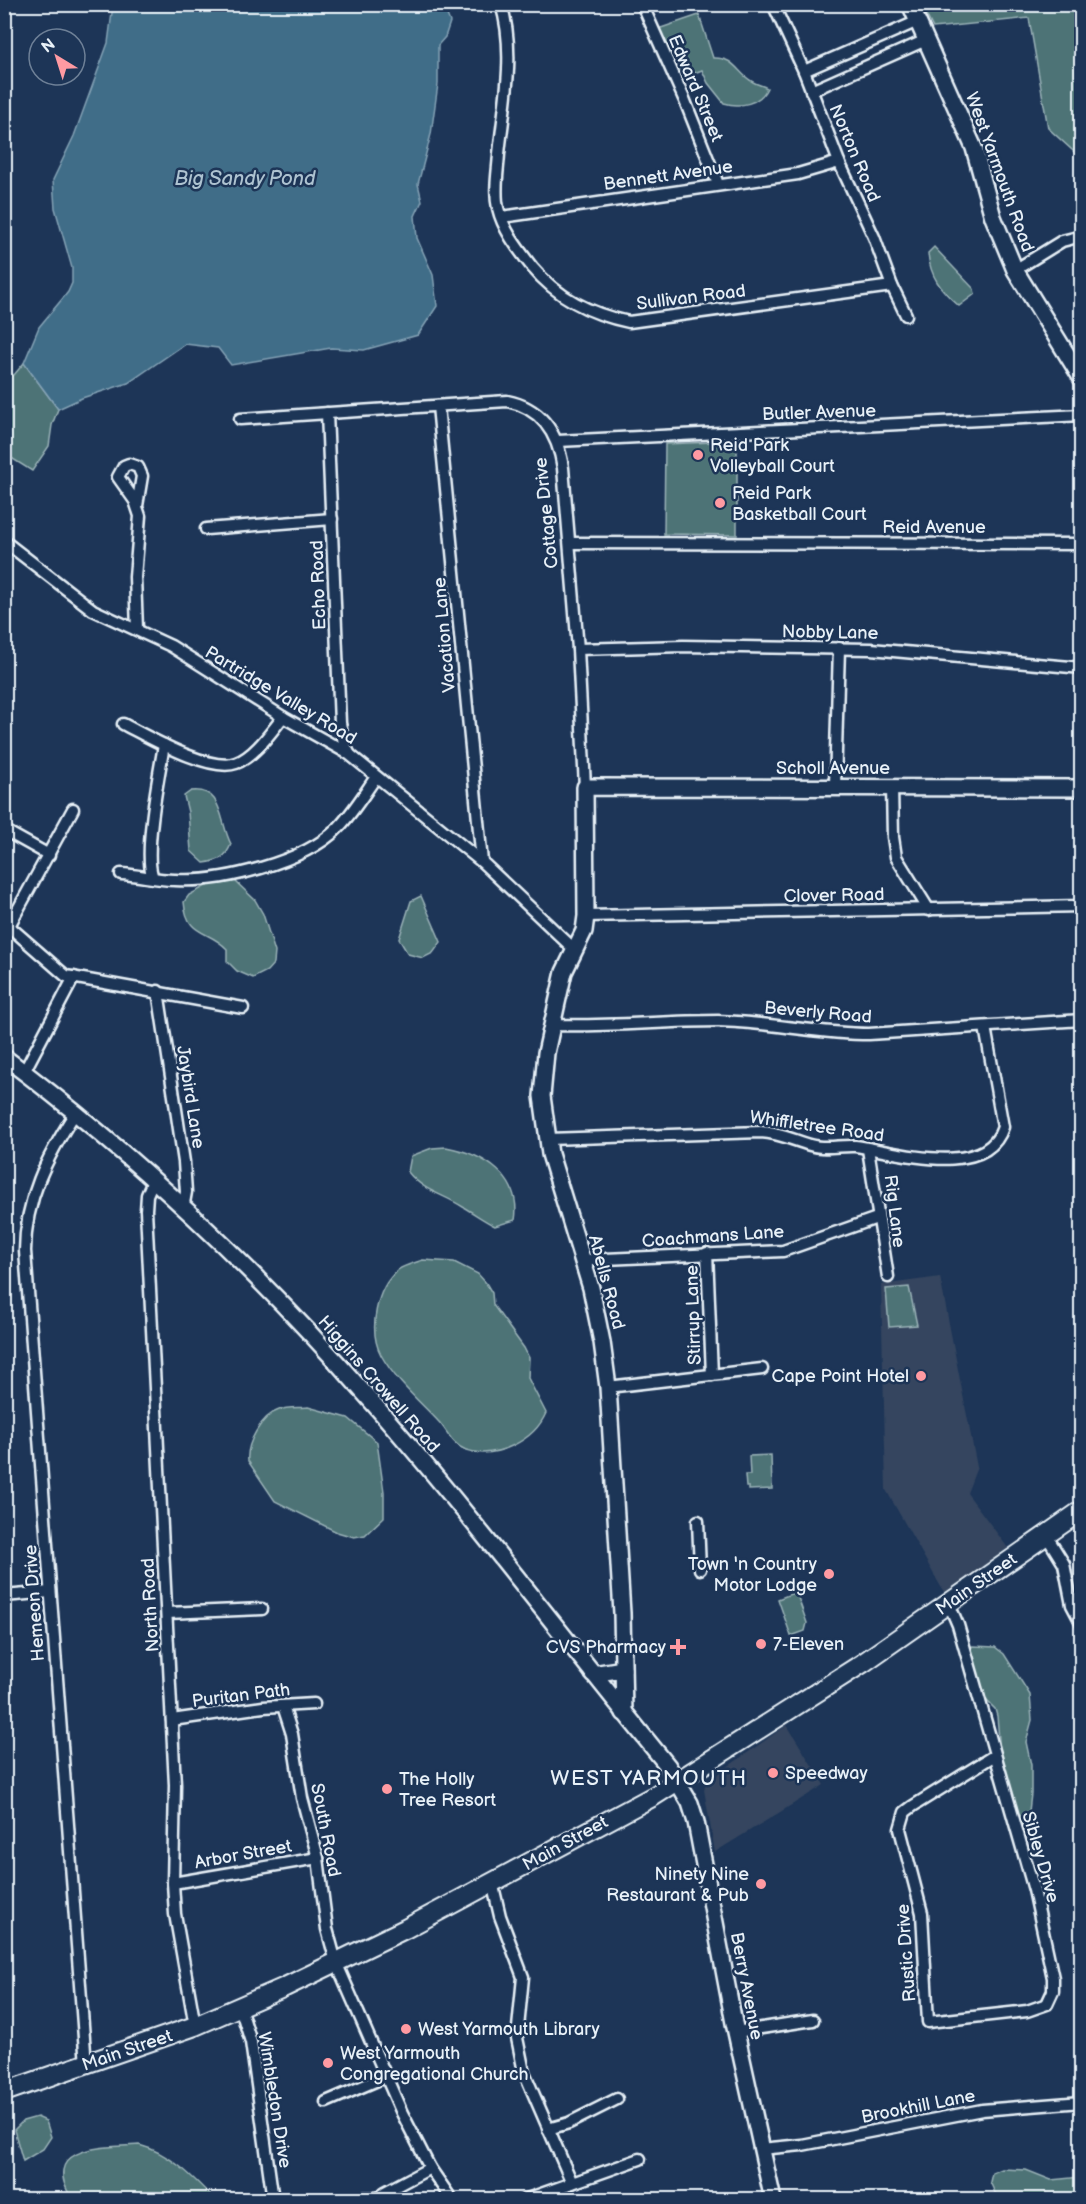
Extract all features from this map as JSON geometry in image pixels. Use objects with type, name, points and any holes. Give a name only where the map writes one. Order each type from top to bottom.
[{"type":"main road","name":"Main Street","points":[[4,2092],[195,2026],[240,2007],[336,1962],[492,1882],[678,1781],[862,1664],[1082,1510]]},
{"type":"street","name":"Sullivan Road","points":[[501,4],[508,44],[496,191],[498,209],[511,237],[554,290],[588,310],[619,320],[651,321],[892,286]]},
{"type":"street","name":"Edward Street","points":[[642,4],[685,101],[718,184]]},
{"type":"street","name":"Norton Road","points":[[773,4],[804,71],[838,162],[874,237],[892,286],[906,315]]},
{"type":"street","name":"West Yarmouth Road","points":[[910,4],[974,148],[993,217],[1015,270],[1082,379]]},
{"type":"street","points":[[804,71],[918,21]]},
{"type":"street","points":[[811,92],[926,40]]},
{"type":"street","name":"Bennett Avenue","points":[[502,217],[798,174],[838,162]]},
{"type":"street","points":[[1015,270],[1062,241],[1082,236]]},
{"type":"street","name":"Cottage Drive","points":[[240,419],[494,401],[515,403],[541,417],[558,441],[563,468],[578,649],[585,787],[586,916]]},
{"type":"street","name":"Vacation Lane","points":[[438,406],[482,862]]},
{"type":"street","name":"Echo Road","points":[[327,413],[340,723],[344,743],[350,754]]},
{"type":"street","name":"Butler Avenue","points":[[558,441],[1082,415]]},
{"type":"street","points":[[137,506],[140,516],[135,577],[137,629]]},
{"type":"street","points":[[206,529],[332,519]]},
{"type":"street","name":"Partridge Valley Road","points":[[4,541],[79,601],[104,616],[171,646],[283,717],[350,754],[376,777],[419,808],[482,862],[576,951]]},
{"type":"street","name":"Reid Avenue","points":[[570,543],[1082,544]]},
{"type":"street","name":"Nobby Lane","points":[[578,649],[683,646],[839,648],[943,654],[1082,668]]},
{"type":"street","points":[[835,786],[839,648]]},
{"type":"street","points":[[123,724],[164,745],[222,765],[237,763],[261,742],[283,717]]},
{"type":"street","points":[[152,875],[149,868],[152,827],[164,745]]},
{"type":"street","points":[[121,874],[152,875],[173,880],[220,877],[291,858],[311,850],[338,828],[376,777]]},
{"type":"street","name":"Scholl Avenue","points":[[585,787],[1082,788]]},
{"type":"street","points":[[892,787],[893,837],[896,857],[929,910]]},
{"type":"street","points":[[74,809],[8,930],[66,976],[243,1008]]},
{"type":"street","points":[[4,830],[49,855]]},
{"type":"street","name":"Clover Road","points":[[586,916],[1082,906]]},
{"type":"street","name":"Abells Road","points":[[586,916],[576,951],[564,972],[552,1025],[542,1096],[548,1139],[563,1202],[596,1305],[608,1387],[624,1713]]},
{"type":"street","points":[[24,1072],[74,977]]},
{"type":"street","name":"Jaybird Lane","points":[[158,991],[184,1162],[186,1192],[183,1209]]},
{"type":"street","name":"Beverly Road","points":[[552,1025],[717,1021],[775,1024],[851,1034],[1082,1020]]},
{"type":"street","name":"Whiffletree Road","points":[[548,1139],[761,1132],[830,1149],[850,1146],[936,1160],[978,1152],[996,1141],[1003,1127],[985,1027]]},
{"type":"street","name":"Higgins Crowell Road","points":[[4,1058],[75,1113],[153,1181],[280,1303],[368,1396],[678,1781]]},
{"type":"street","name":"Hemeon Drive","points":[[75,1113],[40,1173],[32,1194],[25,1230],[25,1268],[86,2065]]},
{"type":"street","name":"Rig Lane","points":[[868,1149],[872,1162],[877,1218],[888,1277]]},
{"type":"street","name":"North Road","points":[[153,1181],[147,1195],[146,1210],[172,1720],[175,1803],[173,1883],[175,1914],[195,2026]]},
{"type":"street","name":"Coachmans Lane","points":[[583,1260],[783,1251],[877,1218]]},
{"type":"street","name":"Stirrup Lane","points":[[708,1253],[711,1375]]},
{"type":"street","points":[[608,1387],[762,1369]]},
{"type":"street","points":[[698,1521],[700,1569]]},
{"type":"street","points":[[1046,1535],[1064,1564],[1072,1605],[1082,1624]]},
{"type":"street","points":[[4,1596],[50,1592]]},
{"type":"street","name":"Sibley Drive","points":[[928,2022],[1028,2011],[1047,2004],[1053,1991],[1050,1960],[1034,1890],[969,1660],[949,1604]]},
{"type":"street","points":[[167,1613],[262,1609]]},
{"type":"street","points":[[593,1674],[623,1669]]},
{"type":"street","name":"Puritan Path","points":[[172,1720],[314,1704]]},
{"type":"street","name":"South Road","points":[[283,1706],[289,1719],[302,1798],[318,1858],[327,1929],[336,1962],[430,2168],[452,2199]]},
{"type":"street","name":"Rustic Drive","points":[[928,2022],[922,1913],[918,1891],[901,1837],[901,1821],[905,1812],[913,1806],[995,1755]]},
{"type":"street","name":"Berry Avenue","points":[[678,1781],[696,1822],[736,2032],[773,2199]]},
{"type":"street","name":"Arbor Street","points":[[173,1883],[318,1858]]},
{"type":"street","points":[[492,1882],[500,1916],[523,1977],[518,2051],[524,2072],[572,2183]]},
{"type":"street","name":"Wimbledon Drive","points":[[240,2007],[251,2042],[273,2199]]},
{"type":"street","points":[[736,2032],[813,2020]]},
{"type":"street","points":[[326,2102],[387,2076]]},
{"type":"street","points":[[548,2129],[569,2123],[617,2099]]},
{"type":"street","name":"Brookhill Lane","points":[[762,2149],[802,2145],[992,2109],[1082,2102]]},
{"type":"street","points":[[524,2199],[640,2159]]},
{"type":"street","points":[[349,2198],[378,2199],[385,2192],[430,2168]]},
{"type":"shaded area","name":"Cape Point Hotel","points":[[940,1277],[977,1467],[967,1493],[1008,1548],[945,1594],[886,1490],[881,1285]]},
{"type":"shaded area","points":[[787,1725],[824,1785],[715,1852],[704,1790],[706,1782]]},
{"type":"green space","points":[[921,5],[1081,5],[1081,158],[1048,128],[1029,18],[933,28]]},
{"type":"green space","points":[[699,15],[713,58],[727,60],[748,79],[767,88],[760,98],[743,105],[724,103],[708,83],[702,70],[676,80],[658,29]]},
{"type":"green space","points":[[934,247],[974,289],[975,294],[959,306],[942,289],[931,269],[928,253]]},
{"type":"green space","points":[[24,363],[58,409],[52,425],[49,446],[32,471],[5,454],[5,372],[14,375]]},
{"type":"green space","points":[[737,441],[737,535],[664,534],[665,444]]},
{"type":"green space","points":[[191,791],[202,791],[209,794],[219,808],[231,844],[227,853],[217,860],[204,863],[191,851],[188,812],[184,796]]},
{"type":"green space","points":[[227,880],[235,881],[255,900],[263,914],[275,952],[274,963],[267,971],[253,978],[237,971],[227,961],[227,949],[194,927],[186,913],[184,902],[189,895],[206,886]]},
{"type":"green space","points":[[421,896],[441,942],[433,953],[423,958],[408,954],[399,939],[411,901]]},
{"type":"green space","points":[[446,1147],[474,1155],[497,1170],[513,1191],[516,1205],[515,1220],[495,1226],[420,1184],[408,1172],[411,1156],[432,1148]]},
{"type":"green space","points":[[423,1260],[454,1262],[478,1274],[492,1293],[493,1305],[529,1358],[528,1378],[546,1413],[533,1432],[512,1446],[489,1452],[461,1448],[400,1381],[381,1355],[375,1334],[375,1322],[376,1310],[384,1287],[398,1270]]},
{"type":"green space","points":[[909,1287],[917,1325],[889,1327],[886,1289]]},
{"type":"green space","points":[[308,1407],[348,1418],[377,1442],[384,1492],[384,1517],[365,1535],[354,1537],[337,1532],[275,1501],[248,1461],[252,1439],[266,1418],[282,1409]]},
{"type":"green space","points":[[771,1455],[772,1489],[749,1490],[749,1487],[746,1487],[745,1475],[750,1475],[749,1456]]},
{"type":"green space","points":[[796,1592],[807,1623],[805,1631],[791,1636],[778,1599]]},
{"type":"green space","points":[[969,1647],[995,1647],[1004,1654],[1030,1695],[1032,1720],[1026,1742],[1031,1765],[1031,1794],[1028,1820],[1024,1827],[1019,1823],[1001,1763],[995,1709],[980,1694]]},
{"type":"green space","points":[[37,2117],[46,2121],[51,2137],[43,2149],[23,2161],[14,2130],[23,2121]]},
{"type":"green space","points":[[139,2145],[171,2160],[214,2199],[72,2199],[64,2182],[63,2168],[69,2159],[93,2149]]},
{"type":"green space","points":[[1002,2169],[1026,2170],[1051,2180],[1081,2177],[1081,2199],[998,2199],[990,2182],[992,2173]]},
{"type":"water","name":"Big Sandy Pond","points":[[113,5],[443,5],[450,22],[445,37],[438,45],[438,84],[431,134],[418,184],[422,201],[415,216],[417,238],[433,275],[437,306],[418,335],[364,350],[331,348],[231,365],[218,348],[185,344],[128,383],[82,398],[58,409],[24,363],[39,327],[68,292],[72,283],[72,268],[55,208],[53,180],[74,136],[108,43]]},
{"type":"place","name":"Reid Park Volleyball Court","points":[[698,455]]},
{"type":"place","name":"Reid Park Basketball Court","points":[[720,503]]},
{"type":"place","name":"Cape Point Hotel","points":[[921,1376]]},
{"type":"place","name":"Town 'n Country Motor Lodge","points":[[829,1574]]},
{"type":"place","name":"7-Eleven","points":[[761,1644]]},
{"type":"place","name":"CVS Pharmacy","points":[[678,1647]]},
{"type":"place","name":"Speedway","points":[[773,1773]]},
{"type":"place","name":"The Holly Tree Resort","points":[[387,1789]]},
{"type":"place","name":"Ninety Nine Restaurant & Pub","points":[[761,1884]]},
{"type":"place","name":"West Yarmouth Library","points":[[406,2029]]},
{"type":"place","name":"West Yarmouth Congregational Church","points":[[328,2063]]},
{"type":"district","name":"WEST YARMOUTH","points":[[649,1778]]}]
